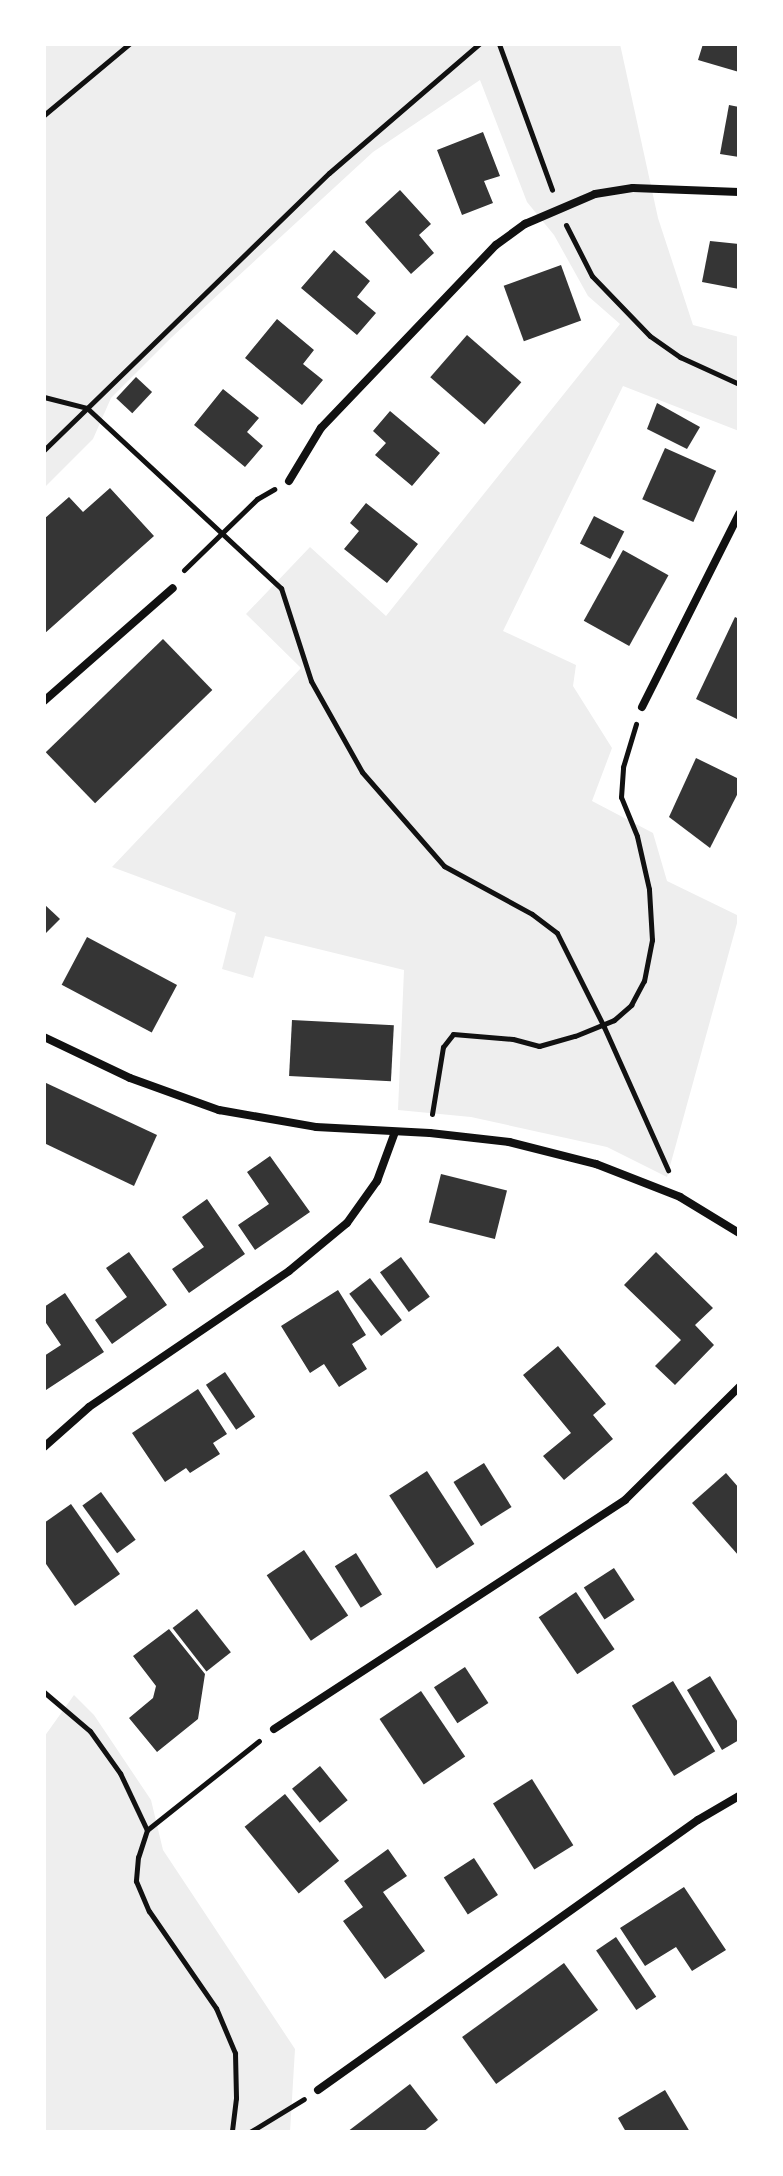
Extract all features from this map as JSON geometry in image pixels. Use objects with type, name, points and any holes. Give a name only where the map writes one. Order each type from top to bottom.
[{"type":"street","points":[[289,481],[321,428],[496,245],[525,224],[595,194],[633,188],[739,192]]},
{"type":"street","points":[[642,707],[739,514]]},
{"type":"street","points":[[44,701],[173,588]]},
{"type":"street","points":[[44,1037],[130,1078],[219,1110],[316,1127],[430,1133],[509,1142],[596,1164],[680,1197],[739,1233]]},
{"type":"street","points":[[44,1447],[89,1407],[289,1271],[347,1223],[377,1181],[395,1132]]},
{"type":"street","points":[[274,1729],[625,1500],[739,1387]]},
{"type":"street","points":[[318,2090],[698,1820],[739,1796]]},
{"type":"path","points":[[44,115],[129,44]]},
{"type":"path","points":[[44,450],[329,173],[479,44]]},
{"type":"path","points":[[499,44],[559,207],[592,276],[626,315],[672,352],[739,384]]},
{"type":"path","points":[[44,397],[87,408],[281,588],[311,681],[362,772],[444,866],[532,914],[557,933],[604,1027],[680,1197]]},
{"type":"path","points":[[173,588],[185,568],[220,532],[257,499],[289,481]]},
{"type":"path","points":[[430,1133],[443,1047],[453,1034],[513,1039],[539,1046],[604,1027],[631,1005],[644,981],[652,940],[649,889],[637,836],[621,797],[623,767],[642,707]]},
{"type":"path","points":[[44,1692],[90,1731],[120,1773],[147,1830]]},
{"type":"path","points":[[232,2132],[236,2098],[235,2053],[216,2008],[149,1911],[136,1881],[138,1857],[147,1830],[274,1729]]},
{"type":"path","points":[[250,2132],[318,2090]]},
{"type":"shaded area","points":[[44,44],[620,44],[658,218],[693,325],[739,337],[739,431],[623,386],[503,631],[576,665],[573,686],[612,748],[592,801],[653,833],[667,881],[739,916],[667,1177],[607,1147],[471,1117],[398,1110],[404,970],[265,936],[253,978],[222,969],[236,913],[112,867],[301,668],[246,614],[310,547],[386,616],[620,324],[588,296],[554,235],[527,202],[480,80],[373,152],[172,337],[111,398],[93,439],[44,488]]},
{"type":"shaded area","points":[[74,1695],[94,1715],[151,1800],[163,1850],[295,2049],[290,2132],[44,2132],[44,1737]]},
{"type":"building","points":[[703,44],[739,44],[739,72],[698,60]]},
{"type":"building","points":[[729,105],[739,107],[739,157],[720,154]]},
{"type":"building","points":[[483,132],[500,176],[484,181],[493,203],[462,215],[437,150]]},
{"type":"building","points":[[400,190],[431,224],[419,235],[434,253],[411,274],[365,222]]},
{"type":"building","points":[[710,241],[739,244],[739,289],[702,282]]},
{"type":"building","points":[[334,250],[370,281],[357,297],[376,313],[357,335],[301,288]]},
{"type":"building","points":[[561,265],[581,320],[524,341],[504,286]]},
{"type":"building","points":[[277,319],[314,350],[303,364],[323,380],[302,405],[245,358]]},
{"type":"building","points":[[467,335],[521,382],[485,424],[430,377]]},
{"type":"building","points":[[136,377],[152,392],[132,413],[116,398]]},
{"type":"building","points":[[223,389],[259,418],[247,432],[263,446],[245,467],[194,425]]},
{"type":"building","points":[[657,403],[700,427],[687,449],[647,429]]},
{"type":"building","points":[[390,411],[440,453],[412,486],[375,455],[386,443],[373,431]]},
{"type":"building","points":[[665,448],[716,471],[693,522],[642,499]]},
{"type":"building","points":[[110,488],[154,536],[44,634],[44,519],[69,497],[83,512]]},
{"type":"building","points":[[366,503],[418,544],[387,583],[344,549],[359,531],[350,523]]},
{"type":"building","points":[[594,516],[624,531],[610,559],[580,544]]},
{"type":"building","points":[[623,550],[668,575],[629,646],[584,621]]},
{"type":"building","points":[[735,617],[739,619],[739,720],[696,699]]},
{"type":"building","points":[[163,639],[212,690],[95,803],[46,752]]},
{"type":"building","points":[[696,758],[739,779],[739,791],[710,848],[669,817]]},
{"type":"building","points":[[44,904],[60,919],[44,935]]},
{"type":"building","points":[[87,937],[177,985],[152,1033],[62,985]]},
{"type":"building","points":[[292,1020],[394,1025],[391,1081],[289,1076]]},
{"type":"building","points":[[44,1082],[157,1135],[134,1186],[44,1143]]},
{"type":"building","points":[[270,1156],[310,1212],[255,1250],[238,1225],[269,1204],[247,1172]]},
{"type":"building","points":[[441,1174],[507,1190],[495,1239],[429,1223]]},
{"type":"building","points":[[207,1199],[245,1254],[189,1293],[172,1269],[204,1247],[182,1217]]},
{"type":"building","points":[[129,1252],[167,1305],[112,1344],[95,1320],[127,1297],[106,1268]]},
{"type":"building","points":[[656,1252],[713,1308],[695,1325],[714,1345],[675,1385],[655,1366],[681,1340],[624,1285]]},
{"type":"building","points":[[401,1257],[430,1297],[409,1312],[380,1272]]},
{"type":"building","points":[[370,1278],[402,1320],[381,1336],[349,1294]]},
{"type":"building","points":[[338,1290],[366,1335],[352,1344],[367,1369],[339,1387],[324,1364],[310,1373],[281,1326]]},
{"type":"building","points":[[65,1293],[104,1352],[46,1390],[44,1356],[61,1345],[44,1320],[44,1307]]},
{"type":"building","points":[[558,1346],[606,1404],[593,1415],[613,1439],[564,1480],[543,1456],[571,1433],[523,1375]]},
{"type":"building","points":[[225,1372],[255,1417],[236,1430],[206,1385]]},
{"type":"building","points":[[198,1389],[227,1434],[213,1443],[220,1454],[190,1473],[186,1468],[165,1482],[132,1433]]},
{"type":"building","points":[[484,1463],[512,1507],[481,1526],[453,1482]]},
{"type":"building","points":[[427,1471],[474,1544],[437,1568],[389,1496]]},
{"type":"building","points":[[726,1473],[739,1488],[739,1556],[692,1503]]},
{"type":"building","points":[[101,1492],[136,1540],[117,1553],[82,1506]]},
{"type":"building","points":[[71,1504],[120,1574],[75,1606],[44,1561],[44,1523]]},
{"type":"building","points":[[304,1550],[348,1615],[311,1641],[267,1575]]},
{"type":"building","points":[[356,1553],[382,1595],[361,1608],[335,1566]]},
{"type":"building","points":[[614,1568],[635,1600],[605,1619],[584,1588]]},
{"type":"building","points":[[576,1592],[615,1649],[577,1674],[539,1617]]},
{"type":"building","points":[[197,1609],[231,1652],[206,1671],[173,1628]]},
{"type":"building","points":[[169,1629],[205,1674],[198,1719],[157,1752],[129,1718],[153,1698],[156,1686],[133,1656]]},
{"type":"building","points":[[465,1667],[488,1703],[457,1723],[434,1687]]},
{"type":"building","points":[[710,1676],[739,1724],[739,1740],[722,1750],[687,1690]]},
{"type":"building","points":[[673,1681],[715,1751],[674,1776],[632,1706]]},
{"type":"building","points":[[421,1691],[465,1756],[424,1784],[380,1719]]},
{"type":"building","points":[[320,1766],[348,1800],[320,1823],[292,1789]]},
{"type":"building","points":[[532,1779],[573,1845],[534,1870],[493,1803]]},
{"type":"building","points":[[285,1794],[339,1861],[299,1894],[245,1827]]},
{"type":"building","points":[[388,1849],[407,1876],[383,1892],[425,1951],[385,1979],[343,1921],[363,1907],[344,1881]]},
{"type":"building","points":[[474,1858],[498,1895],[468,1915],[444,1878]]},
{"type":"building","points":[[684,1887],[726,1950],[692,1971],[676,1947],[645,1966],[620,1928]]},
{"type":"building","points":[[616,1937],[656,1997],[636,2010],[596,1950]]},
{"type":"building","points":[[564,1963],[598,2010],[496,2084],[462,2037]]},
{"type":"building","points":[[410,2084],[438,2120],[423,2132],[347,2132]]},
{"type":"building","points":[[665,2090],[690,2132],[626,2132],[618,2118]]}]
